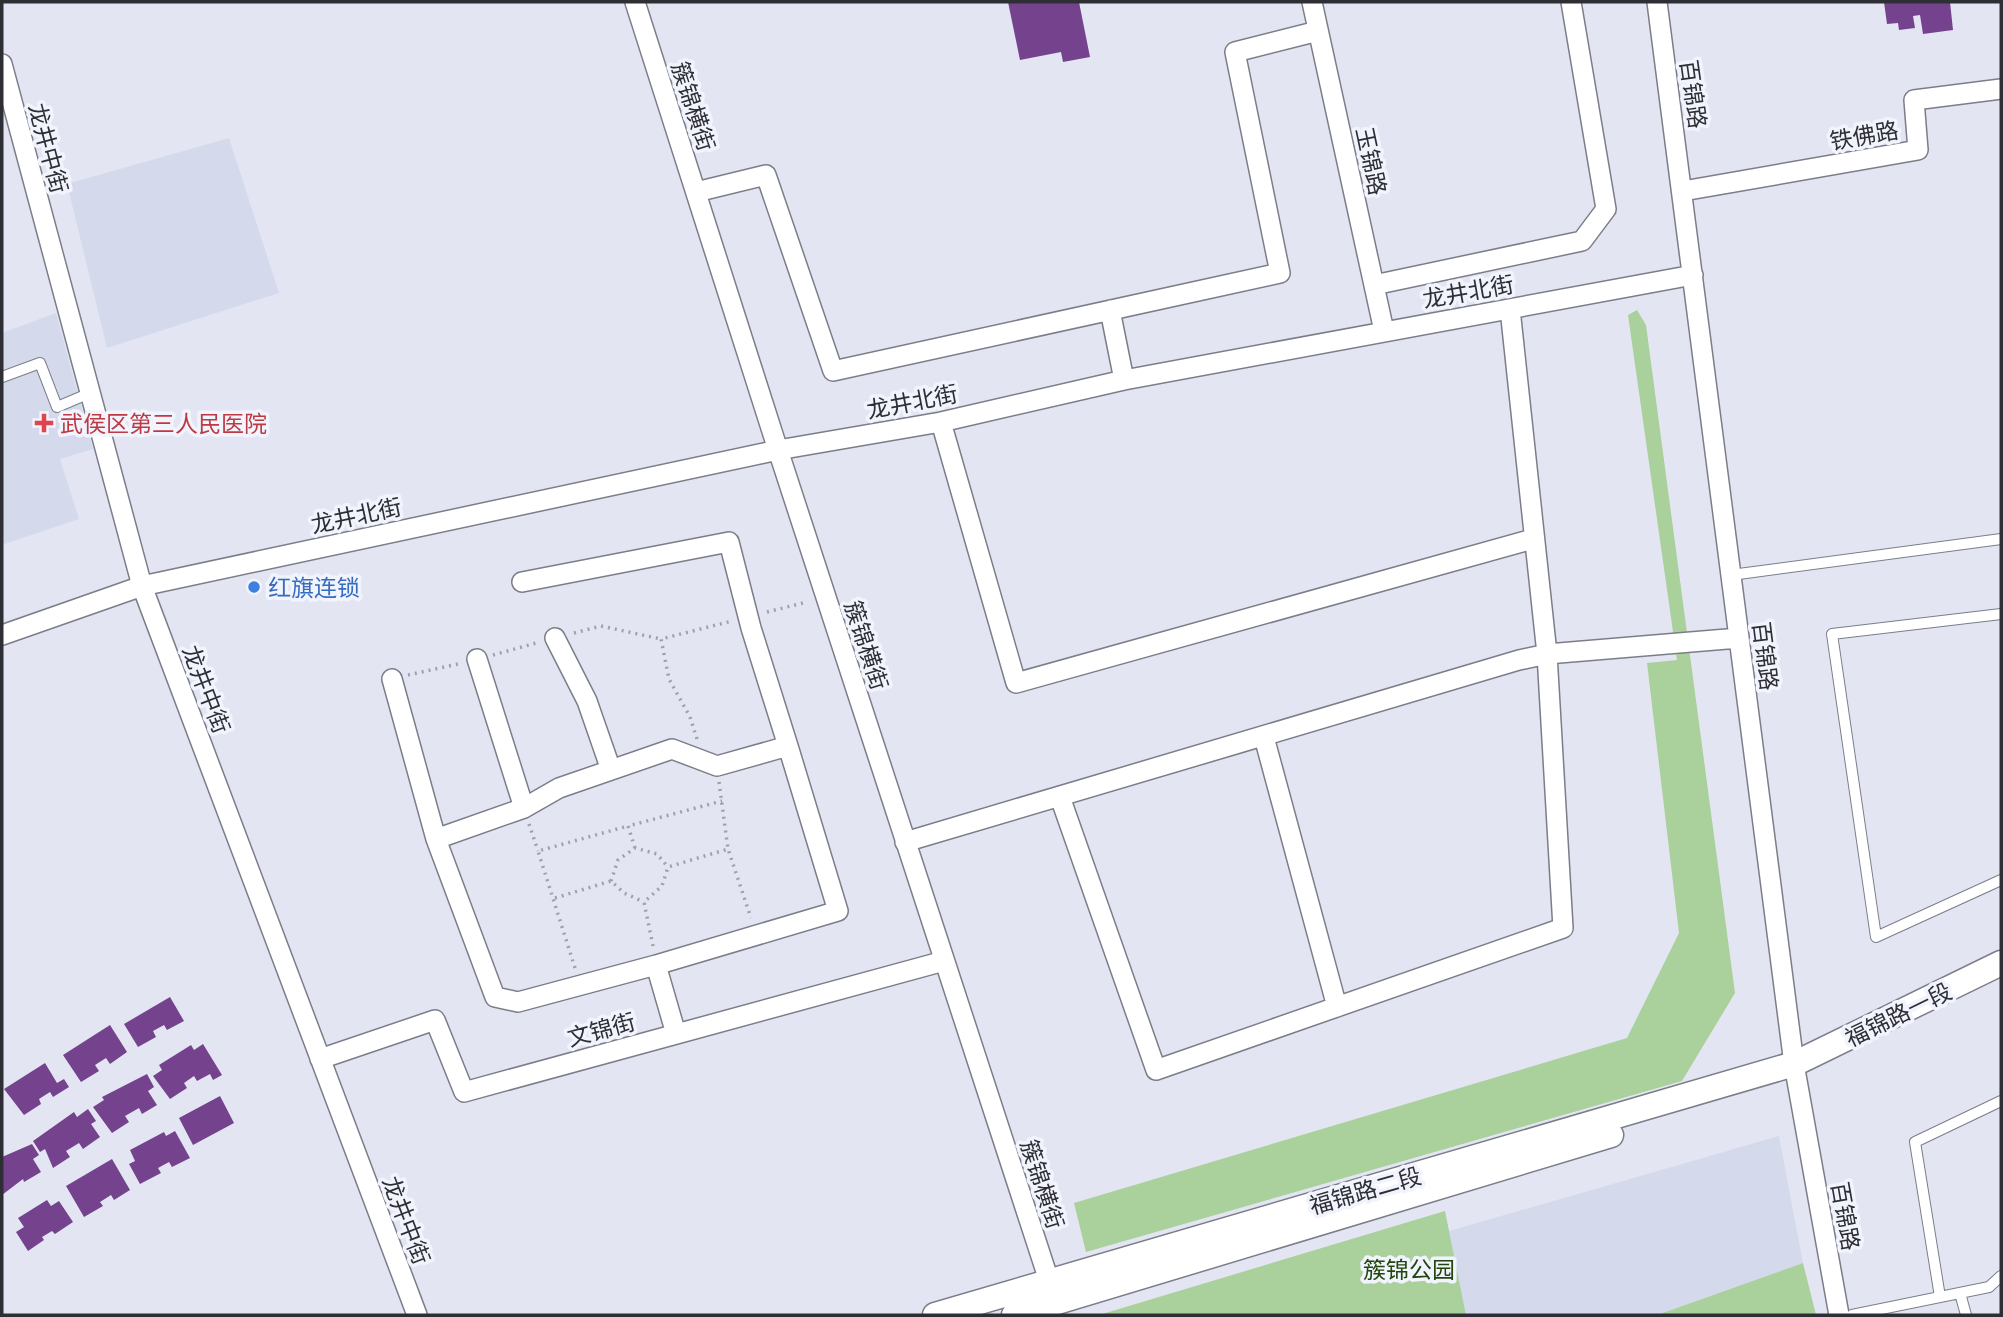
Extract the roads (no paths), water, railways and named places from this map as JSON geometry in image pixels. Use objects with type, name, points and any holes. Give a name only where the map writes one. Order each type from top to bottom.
[{"type":"street","name":"簇锦横街","points":[[635,2],[825,597],[1053,1292]]},
{"type":"street","name":"玉锦路","points":[[1312,2],[1384,331]]},
{"type":"street","points":[[1374,285],[1582,241],[1606,209],[1571,2]]},
{"type":"street","name":"百锦路","points":[[1657,2],[1796,1071],[1839,1315]]},
{"type":"street","points":[[696,192],[766,175],[833,371],[1280,273],[1235,52],[1318,31]]},
{"type":"street","name":"龙井中街","points":[[2,64],[142,586],[417,1315]]},
{"type":"street","name":"铁佛路","points":[[1683,191],[1918,150],[1914,100],[2001,89]]},
{"type":"street","name":"龙井北街","points":[[2,635],[142,586],[778,450],[941,422],[1124,380],[1693,275]]},
{"type":"street","points":[[1060,797],[1156,1070],[1563,928],[1547,654],[1510,309]]},
{"type":"street","points":[[1110,310],[1124,380]]},
{"type":"street","points":[[941,422],[1016,683],[1533,539]]},
{"type":"street","points":[[392,679],[436,839],[495,997],[517,1002],[656,965],[838,911],[748,617],[729,541],[522,582]]},
{"type":"street","points":[[555,638],[587,701],[611,770]]},
{"type":"street","points":[[905,842],[1547,654],[1739,638]]},
{"type":"street","points":[[477,659],[524,808]]},
{"type":"street","points":[[1264,737],[1337,1007]]},
{"type":"street","points":[[436,839],[524,808],[559,788],[672,749],[711,763],[788,746]]},
{"type":"street","name":"文锦街","points":[[320,1059],[435,1020],[464,1092],[944,961]]},
{"type":"street","name":"福锦路一段","points":[[1796,1071],[2001,964]]},
{"type":"street","points":[[656,965],[676,1034]]},
{"type":"street","name":"福锦路一段","points":[[1796,1071],[2001,980]]},
{"type":"street","name":"福锦路二段","points":[[935,1315],[1053,1292],[1796,1071]]},
{"type":"street","name":"福锦路二段","points":[[1014,1315],[1053,1292]]},
{"type":"lane","points":[[2,377],[40,363],[57,407],[90,393]]},
{"type":"lane","points":[[1731,575],[2001,540]]},
{"type":"lane","points":[[2001,614],[1832,634],[1876,937],[2001,880]]},
{"type":"lane","points":[[1940,1297],[1915,1142],[2001,1101]]},
{"type":"lane","points":[[1852,1315],[1989,1287],[2001,1276]]},
{"type":"lane","points":[[1959,1293],[1966,1315]]},
{"type":"place","name":"武侯区第三人民医院","points":[[44,423]]},
{"type":"place","name":"红旗连锁","points":[[254,587]]},
{"type":"park label","name":"簇锦公园","points":[[1409,1269]]}]
